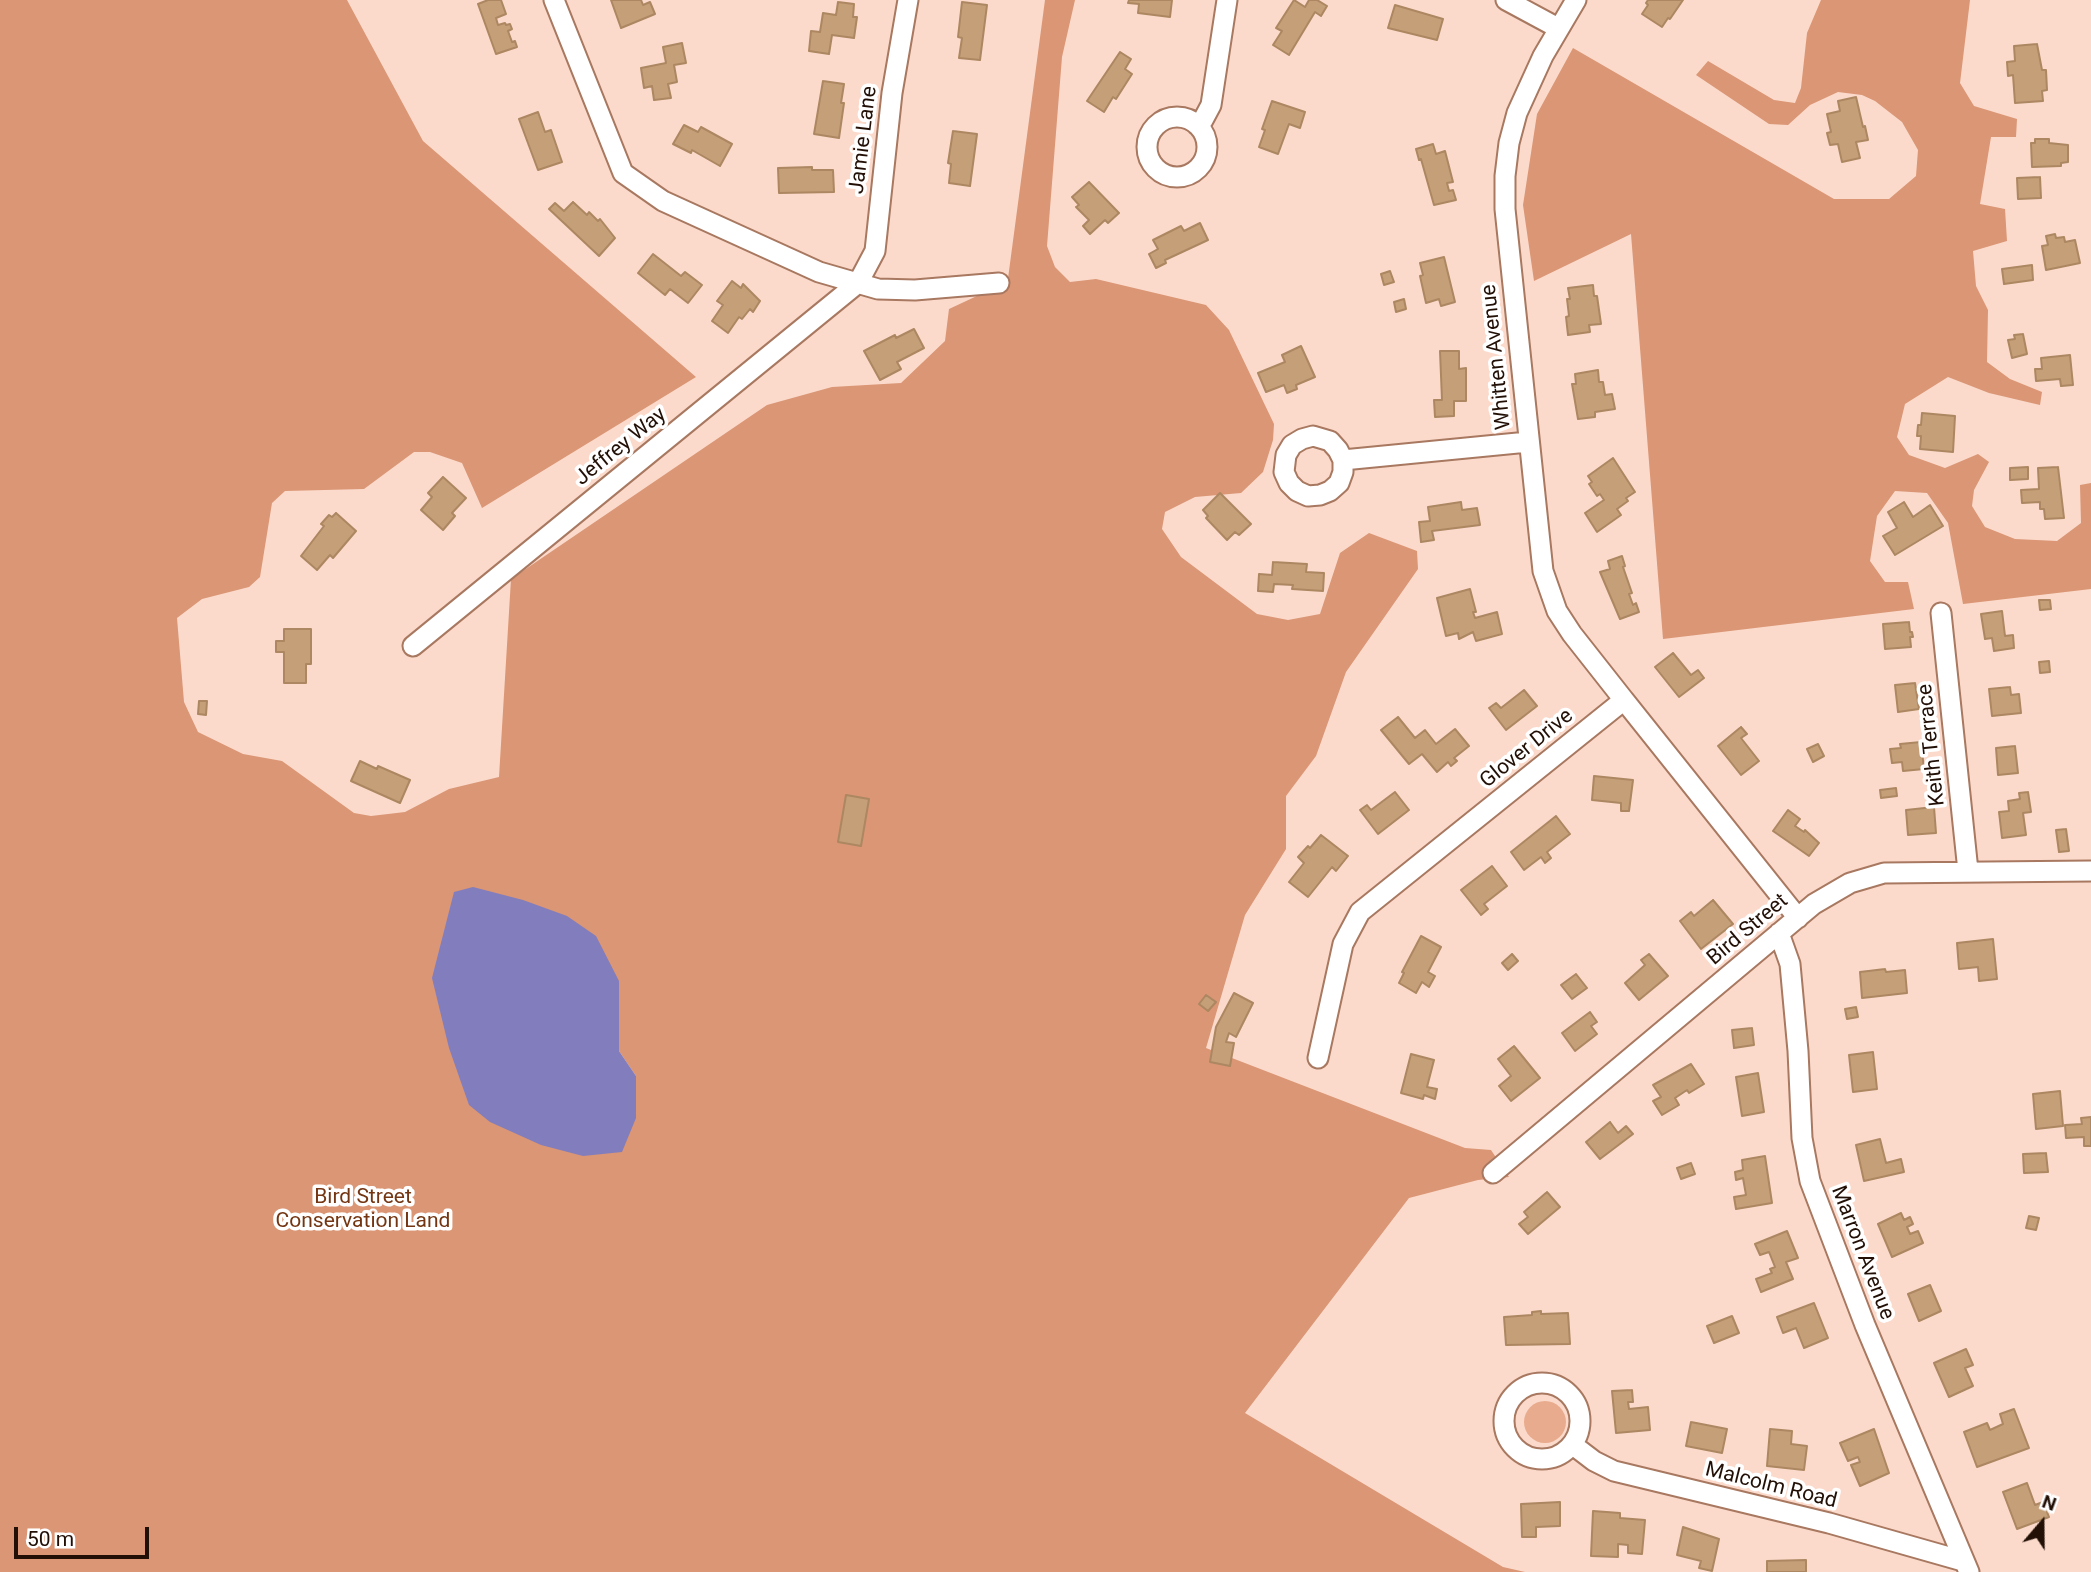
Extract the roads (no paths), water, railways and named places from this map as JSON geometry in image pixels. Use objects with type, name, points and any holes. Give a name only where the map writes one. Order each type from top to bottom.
[{"type":"street","points":[[554,0],[623,173],[663,201],[819,272],[878,289],[915,290],[999,283]]},
{"type":"street","name":"Jamie Lane","points":[[858,283],[875,251],[892,93],[908,0]]},
{"type":"street","points":[[1198,125],[1211,105],[1227,0]]},
{"type":"street","points":[[1506,0],[1558,28]]},
{"type":"street","name":"Whitten Avenue","points":[[1576,0],[1558,28],[1517,113],[1509,143],[1505,209],[1539,550],[1548,590],[1557,611],[1572,634],[1624,700]]},
{"type":"street","name":"Jeffrey Way","points":[[412,646],[858,283]]},
{"type":"street","points":[[1343,460],[1528,442]]},
{"type":"street","name":"Keith Terrace","points":[[1941,613],[1968,871]]},
{"type":"street","points":[[1624,700],[1798,918]]},
{"type":"street","name":"Glover Drive","points":[[1318,1058],[1343,944],[1360,912],[1624,700]]},
{"type":"street","name":"Bird Street","points":[[1493,1173],[1779,933],[1819,901],[1850,883],[1884,873],[2091,870]]},
{"type":"street","name":"Marron Avenue","points":[[1779,933],[1790,964],[1802,1138],[1810,1181],[1865,1325],[1966,1566]]},
{"type":"street","points":[[1544,1382],[1566,1391],[1574,1399],[1581,1422],[1573,1445],[1563,1454],[1550,1459],[1525,1455],[1514,1447],[1506,1436],[1503,1424],[1510,1398],[1532,1383],[1544,1382]]},
{"type":"street","name":"Malcolm Road","points":[[1573,1445],[1594,1461],[1615,1471],[1838,1526],[1966,1566]]},
{"type":"park label","name":"Bird Street Conservation Land","points":[[363,1210]]}]
